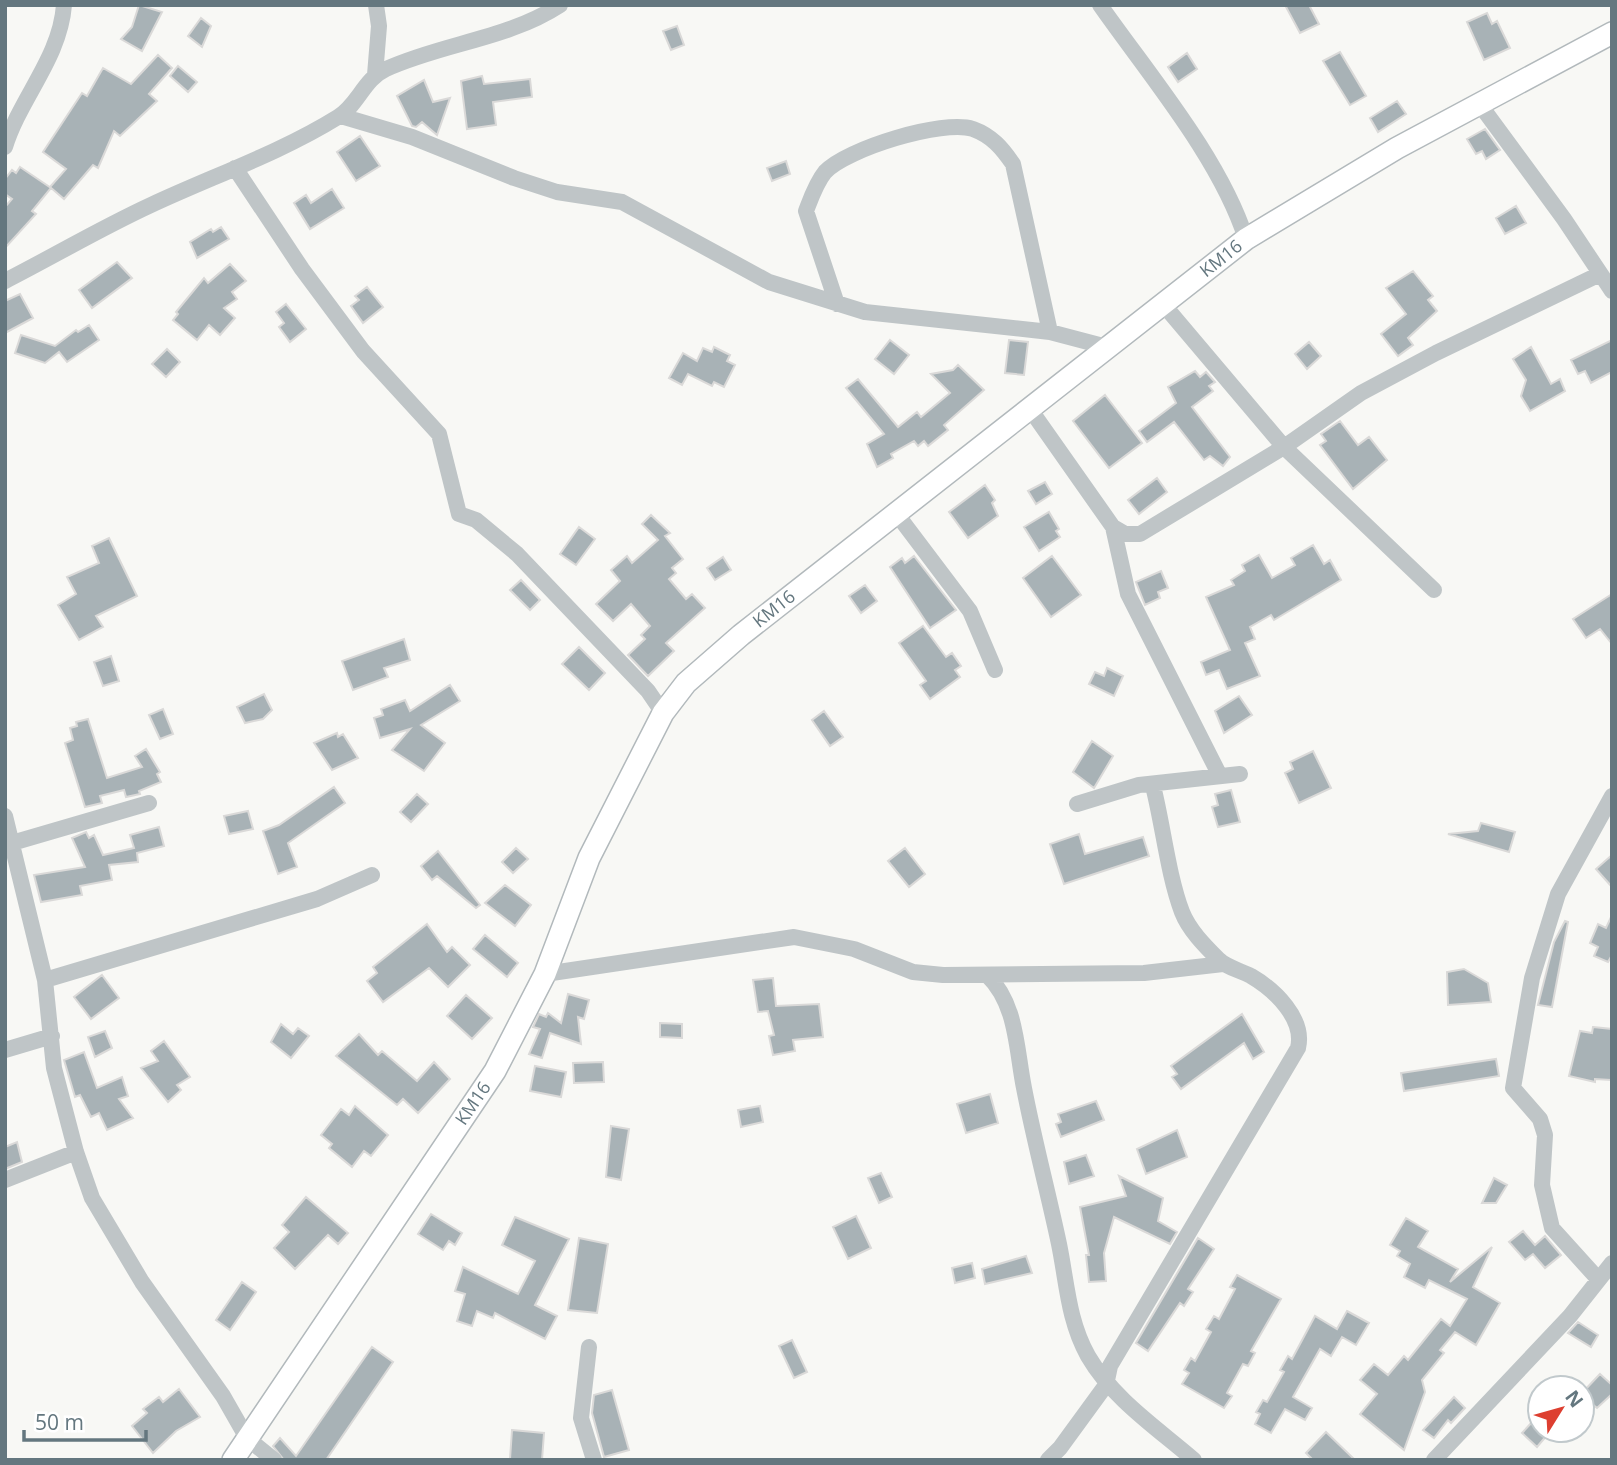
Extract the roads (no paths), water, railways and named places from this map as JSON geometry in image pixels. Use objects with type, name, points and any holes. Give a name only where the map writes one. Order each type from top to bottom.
[{"type":"street","points":[[5,147],[8,127],[52,53],[61,30],[64,5]]},
{"type":"street","points":[[375,75],[379,26],[376,5]]},
{"type":"street","points":[[5,281],[150,205],[235,168],[341,116],[375,75],[453,44],[536,20],[560,5]]},
{"type":"street","points":[[1100,5],[1218,177],[1236,208],[1245,239]]},
{"type":"street","name":"KM16","points":[[233,1460],[495,1071],[545,974],[589,858],[663,713],[686,683],[896,513],[1245,239],[1478,102],[1612,33]]},
{"type":"street","points":[[359,96],[375,124]]},
{"type":"street","points":[[1478,102],[1612,291]]},
{"type":"street","points":[[341,116],[375,124],[557,192],[622,202],[769,282],[837,304],[865,312],[1050,332],[1107,347]]},
{"type":"street","points":[[837,304],[806,211],[825,172],[850,155],[932,129],[971,128],[997,142],[1013,164],[1050,332]]},
{"type":"street","points":[[235,168],[302,269],[363,351],[439,435],[458,513],[476,520],[517,554],[648,691],[663,713]]},
{"type":"street","points":[[1113,527],[1125,534],[1140,534],[1284,447],[1378,384],[1600,274]]},
{"type":"street","points":[[1163,304],[1284,447],[1434,590]]},
{"type":"street","points":[[1030,408],[1113,527],[1128,594],[1220,775]]},
{"type":"street","points":[[896,513],[970,611],[995,670]]},
{"type":"street","points":[[1076,804],[1121,789],[1240,774]]},
{"type":"street","points":[[1048,1460],[1060,1448],[1106,1385],[1110,1366],[1298,1048],[1301,1035],[1297,1023],[1281,1002],[1252,976],[1223,964],[1197,935],[1182,912],[1153,786]]},
{"type":"street","points":[[1598,1279],[1552,1228],[1542,1185],[1545,1135],[1540,1119],[1513,1087],[1532,978],[1558,894],[1612,796]]},
{"type":"street","points":[[12,843],[149,803]]},
{"type":"street","points":[[5,816],[12,843],[12,869],[45,981],[54,1068],[76,1152],[92,1198],[142,1282],[223,1396],[247,1438],[274,1460]]},
{"type":"street","points":[[45,981],[317,899],[372,875]]},
{"type":"street","points":[[545,974],[794,937],[855,949],[913,972],[987,975],[1144,973],[1223,964]]},
{"type":"street","points":[[987,975],[1002,989],[1013,1020],[1024,1087],[1060,1248],[1067,1301],[1087,1354],[1106,1385],[1194,1460]]},
{"type":"street","points":[[5,1050],[52,1036]]},
{"type":"street","points":[[5,1180],[76,1152]]},
{"type":"street","points":[[1434,1460],[1570,1316],[1612,1263]]},
{"type":"street","points":[[589,1347],[581,1418],[594,1460]]}]
